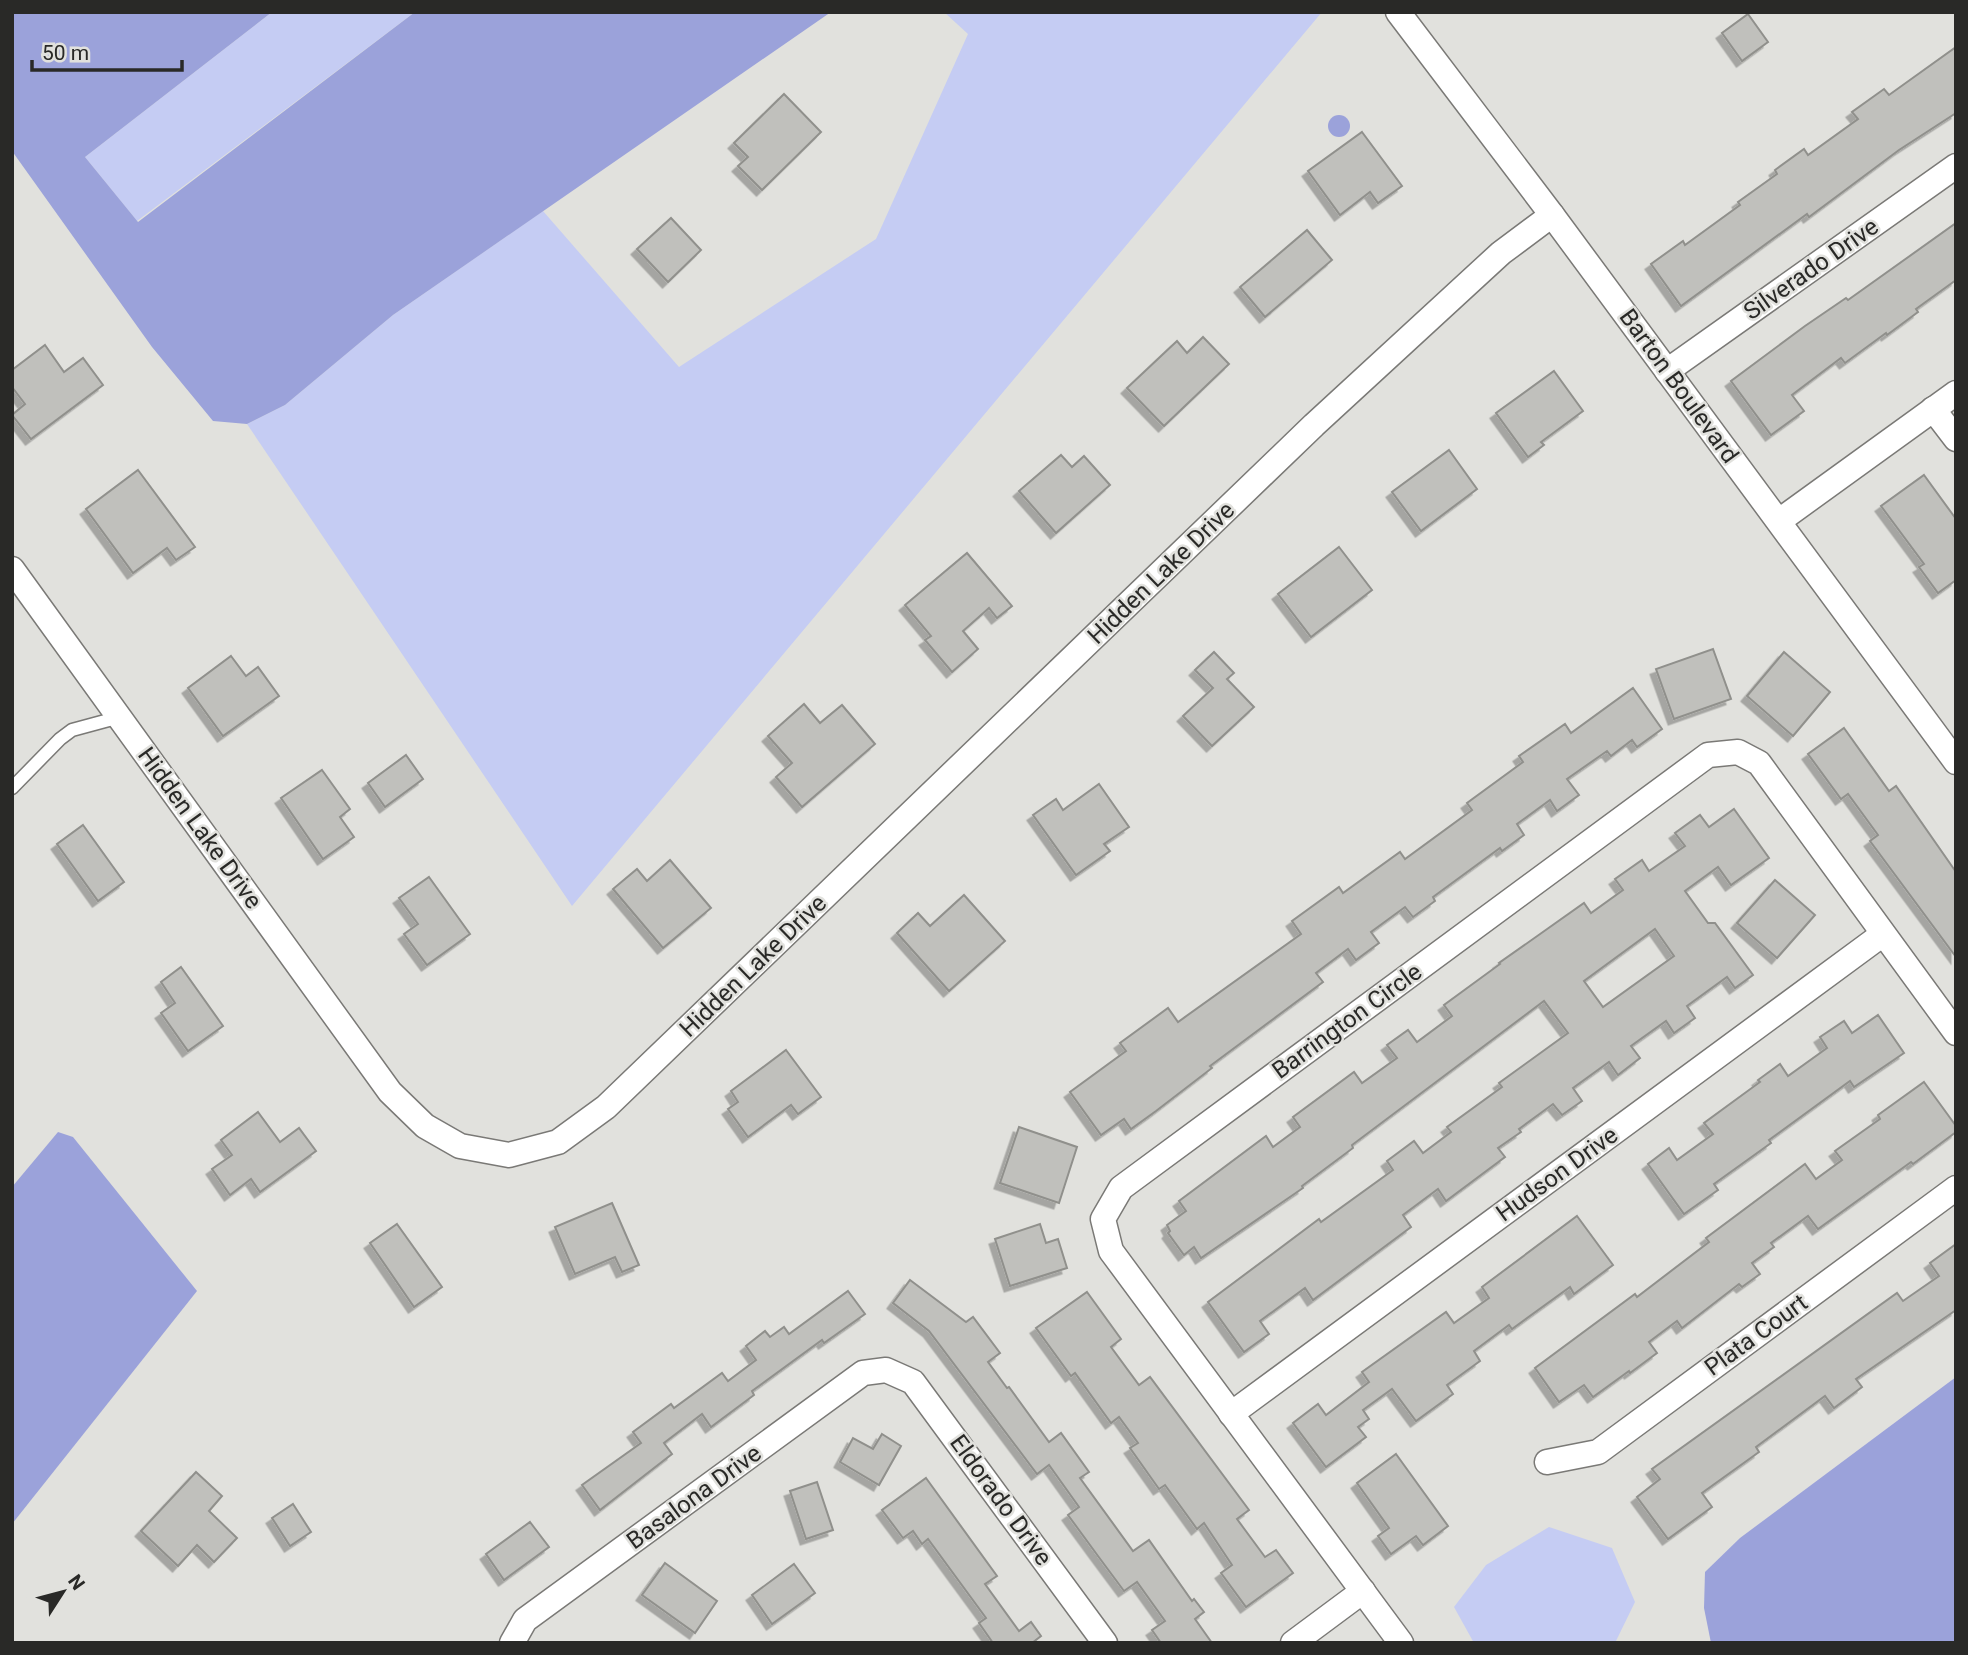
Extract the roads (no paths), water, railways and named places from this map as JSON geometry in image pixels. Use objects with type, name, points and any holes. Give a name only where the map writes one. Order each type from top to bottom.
[{"type":"street","name":"Barton Boulevard","points":[[1398,12],[1552,215],[1956,762]]},
{"type":"street","name":"Silverado Drive","points":[[1667,371],[1956,166]]},
{"type":"street","name":"Hidden Lake Drive","points":[[12,569],[390,1092],[425,1126],[460,1146],[509,1155],[558,1142],[606,1107],[1314,425],[1501,253],[1552,215]]},
{"type":"street","points":[[1779,521],[1956,393]]},
{"type":"street","points":[[1933,409],[1956,439]]},
{"type":"street","name":"Barrington Circle","points":[[1401,1643],[1111,1251],[1103,1219],[1121,1188],[1708,755],[1738,752],[1759,763],[1956,1033]]},
{"type":"street","name":"Hudson Drive","points":[[1231,1414],[1883,934]]},
{"type":"street","name":"Plata Court","points":[[1547,1462],[1598,1452],[1956,1188]]},
{"type":"street","name":"Basalona Drive","points":[[512,1642],[525,1620],[863,1373],[886,1370]]},
{"type":"street","name":"Eldorado Drive","points":[[886,1370],[914,1382],[1105,1643]]},
{"type":"street","points":[[1293,1643],[1363,1591]]},
{"type":"lane","points":[[12,788],[72,730],[120,717]]}]
